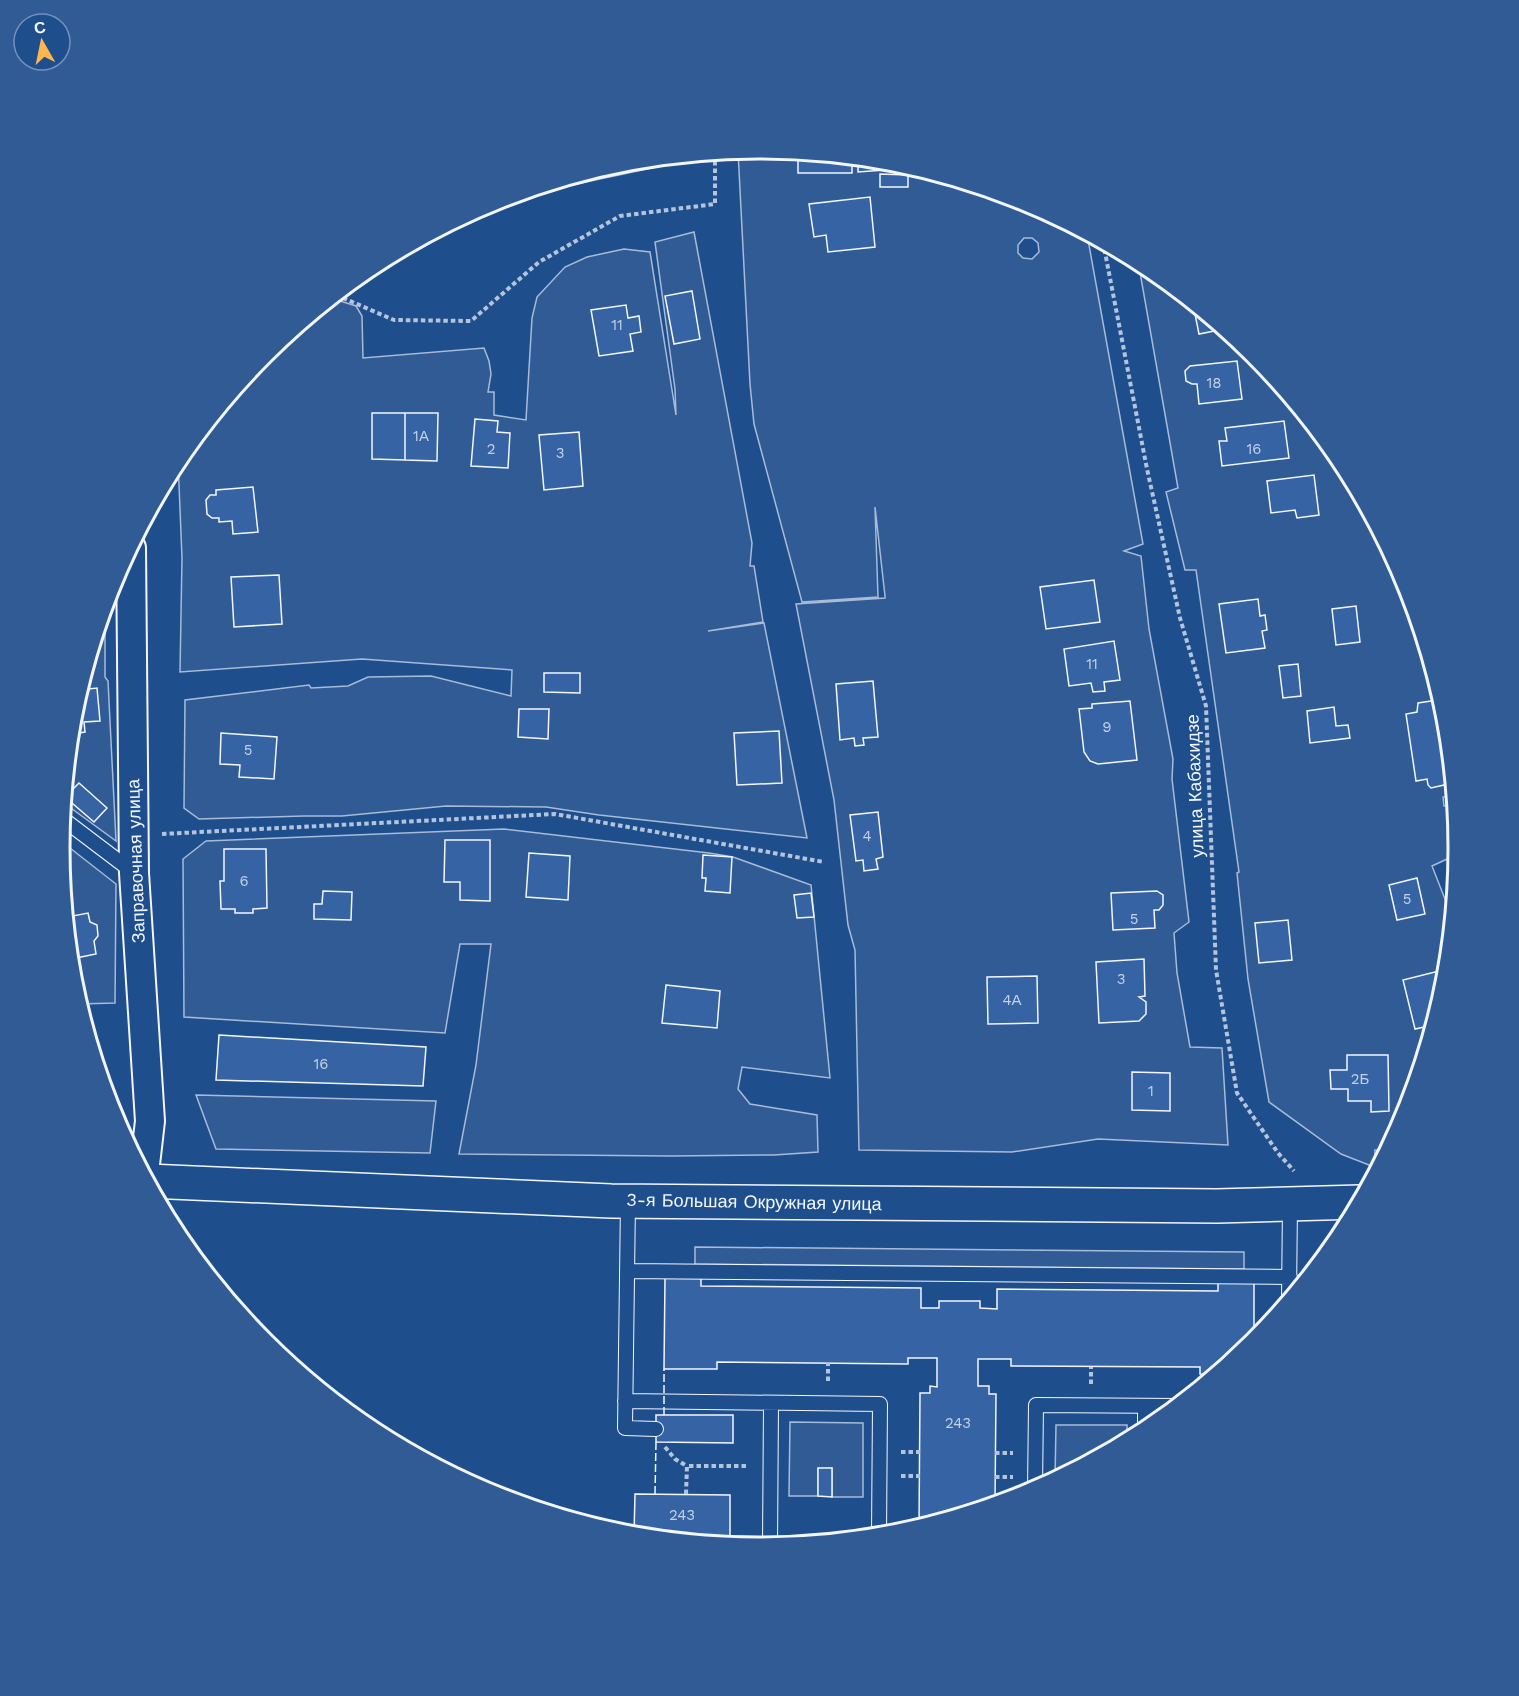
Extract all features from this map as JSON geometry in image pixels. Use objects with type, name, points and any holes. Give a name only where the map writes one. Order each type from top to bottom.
[{"type":"street","name":"Заправочная улица","points":[[131,566],[134,873],[150,1121],[146,1160]]},
{"type":"street","name":"3-я Большая Окружная улица","points":[[157,1181],[628,1201],[1205,1206],[1350,1202]]},
{"type":"lane","points":[[71,825],[134,873]]},
{"type":"lane","points":[[628,1201],[625,1428],[656,1429]]},
{"type":"lane","points":[[1290,1288],[1305,1203]]},
{"type":"lane","points":[[627,1271],[1290,1277]]},
{"type":"lane","points":[[625,1401],[880,1404],[879,1526]]},
{"type":"lane","points":[[770,1537],[771,1402]]},
{"type":"lane","points":[[1035,1479],[1035,1405],[1163,1406]]},
{"type":"lane","points":[[1145,1406],[1145,1419]]},
{"type":"path","points":[[344,298],[394,320],[471,321],[539,262],[620,216],[715,204],[715,160]]},
{"type":"path","name":"улица Кабахидзе","points":[[1105,252],[1147,469],[1178,606],[1206,706],[1216,970],[1237,1093],[1278,1153],[1305,1203]]},
{"type":"path","points":[[134,835],[555,814],[824,862]]},
{"type":"path","points":[[664,1445],[675,1459],[687,1466],[771,1467]]},
{"type":"path","points":[[686,1494],[687,1466]]},
{"type":"shaded area","points":[[738,159],[805,160],[894,172],[938,182],[1023,211],[1089,243],[1143,544],[1124,551],[1141,556],[1149,629],[1173,759],[1172,779],[1189,922],[1174,933],[1177,973],[1190,1047],[1222,1048],[1228,1145],[1098,1139],[1012,1152],[859,1150],[855,950],[848,925],[834,800],[796,604],[885,598],[875,507],[878,597],[802,602],[754,424]],"holes":[[[1024,238],[1032,238],[1038,243],[1039,252],[1032,259],[1023,258],[1018,253],[1018,245]]]},
{"type":"shaded area","points":[[655,167],[576,184],[625,172]]},
{"type":"shaded area","points":[[694,232],[752,543],[750,566],[754,566],[763,622],[708,631],[764,623],[807,838],[546,807],[446,806],[342,816],[199,819],[184,808],[185,700],[309,685],[311,688],[348,686],[368,677],[431,676],[511,696],[512,670],[362,659],[180,672],[182,558],[179,478],[241,394],[305,330],[340,301],[356,306],[362,316],[363,358],[484,348],[491,374],[488,392],[494,392],[494,415],[526,420],[532,318],[537,297],[565,267],[587,257],[624,249],[650,252],[676,415],[675,389],[655,242]]},
{"type":"shaded area","points":[[1140,274],[1179,301],[1247,361],[1278,394],[1332,465],[1377,543],[1396,584],[1425,670],[1443,758],[1446,796],[1443,797],[1444,806],[1447,806],[1448,859],[1432,866],[1446,902],[1443,938],[1425,1026],[1412,1069],[1396,1112],[1378,1150],[1375,1150],[1370,1166],[1341,1154],[1269,1102],[1248,979],[1237,873],[1239,872],[1196,570],[1185,570],[1166,492],[1178,488]]},
{"type":"shaded area","points":[[105,634],[105,677],[108,681],[116,841],[72,809],[76,758],[84,714]]},
{"type":"shaded area","points":[[504,829],[733,857],[811,885],[830,1078],[742,1067],[738,1089],[750,1104],[817,1115],[818,1152],[774,1155],[671,1156],[459,1154],[476,1065],[491,944],[460,944],[445,1033],[184,1017],[183,859],[206,841]]},
{"type":"shaded area","points":[[70,848],[116,884],[115,1003],[89,1004],[76,938]]},
{"type":"shaded area","points":[[196,1095],[436,1101],[430,1153],[216,1149]]},
{"type":"shaded area","points":[[695,1247],[1244,1252],[1244,1269],[695,1264]]},
{"type":"shaded area","points":[[790,1422],[863,1423],[863,1497],[832,1497],[832,1468],[818,1469],[818,1496],[789,1496]]},
{"type":"shaded area","points":[[1056,1425],[1127,1425],[1127,1430],[1104,1445],[1055,1470]]},
{"type":"building","points":[[798,160],[852,165],[852,173],[798,173]]},
{"type":"building","points":[[858,166],[882,170],[858,172]]},
{"type":"building","points":[[880,174],[908,175],[908,187],[880,187]]},
{"type":"building","points":[[870,197],[875,247],[828,252],[826,235],[814,237],[809,204]]},
{"type":"building","points":[[692,291],[700,339],[674,344],[665,296]]},
{"type":"building","points":[[626,305],[628,318],[639,316],[641,332],[630,334],[633,351],[599,356],[591,310]]},
{"type":"building","points":[[1195,314],[1215,331],[1199,334]]},
{"type":"building","points":[[1237,361],[1242,399],[1199,404],[1197,384],[1186,381],[1185,371],[1190,366]]},
{"type":"building","points":[[372,413],[405,413],[405,460],[372,459]]},
{"type":"building","points":[[405,413],[438,413],[437,461],[405,460]]},
{"type":"building","points":[[475,419],[498,421],[497,432],[510,433],[508,468],[471,466]]},
{"type":"building","points":[[1284,421],[1289,458],[1222,466],[1219,441],[1227,441],[1225,428]]},
{"type":"building","points":[[579,432],[583,486],[544,490],[539,435]]},
{"type":"building","points":[[1314,475],[1319,515],[1297,518],[1295,510],[1271,513],[1267,481]]},
{"type":"building","points":[[253,487],[258,532],[233,534],[232,521],[219,522],[219,518],[212,518],[207,514],[206,500],[210,495],[216,495],[216,490]]},
{"type":"building","points":[[279,575],[282,624],[234,627],[231,577]]},
{"type":"building","points":[[1094,580],[1100,622],[1046,629],[1040,587]]},
{"type":"building","points":[[1258,599],[1260,616],[1265,615],[1267,630],[1262,631],[1265,648],[1226,653],[1219,604]]},
{"type":"building","points":[[1356,606],[1360,642],[1336,645],[1332,609]]},
{"type":"building","points":[[1114,641],[1120,680],[1104,682],[1105,691],[1093,692],[1091,683],[1069,686],[1064,649]]},
{"type":"building","points":[[1298,664],[1301,696],[1283,698],[1279,666]]},
{"type":"building","points":[[544,673],[580,673],[580,693],[544,692]]},
{"type":"building","points":[[873,681],[878,737],[863,738],[864,745],[855,746],[854,738],[840,740],[836,684]]},
{"type":"building","points":[[97,688],[100,721],[84,722],[85,732],[81,733],[84,714],[90,689]]},
{"type":"building","points":[[1130,701],[1137,760],[1098,764],[1090,761],[1084,752],[1079,709],[1092,708],[1092,704]]},
{"type":"building","points":[[1432,702],[1443,758],[1444,785],[1431,788],[1427,779],[1416,781],[1406,714],[1417,712],[1418,703]]},
{"type":"building","points":[[1334,707],[1336,726],[1348,725],[1350,738],[1310,743],[1307,711]]},
{"type":"building","points":[[519,709],[549,709],[548,739],[518,737]]},
{"type":"building","points":[[779,731],[782,783],[737,785],[734,733]]},
{"type":"building","points":[[221,733],[277,737],[274,779],[239,777],[240,765],[220,764]]},
{"type":"building","points":[[79,783],[107,808],[94,822],[72,803],[73,789]]},
{"type":"building","points":[[878,812],[883,857],[876,859],[878,869],[864,871],[863,860],[856,861],[850,815]]},
{"type":"building","points":[[445,840],[490,840],[490,901],[460,900],[460,882],[444,882]]},
{"type":"building","points":[[224,849],[266,849],[267,908],[253,909],[253,913],[235,913],[235,909],[221,909],[220,881],[224,881]]},
{"type":"building","points":[[529,853],[570,856],[568,900],[526,897]]},
{"type":"building","points":[[703,855],[732,857],[730,893],[705,891],[706,878],[702,878]]},
{"type":"building","points":[[1417,878],[1425,914],[1397,920],[1389,885]]},
{"type":"building","points":[[323,891],[352,892],[351,920],[314,919],[314,904],[322,904]]},
{"type":"building","points":[[1157,891],[1163,895],[1163,905],[1159,910],[1154,910],[1155,928],[1113,930],[1111,893]]},
{"type":"building","points":[[811,893],[814,917],[797,918],[794,895]]},
{"type":"building","points":[[88,913],[90,922],[97,925],[98,936],[94,941],[96,954],[80,957],[74,916]]},
{"type":"building","points":[[1288,920],[1292,960],[1259,963],[1255,923]]},
{"type":"building","points":[[1144,959],[1145,996],[1139,997],[1146,1002],[1146,1014],[1139,1021],[1099,1023],[1096,962]]},
{"type":"building","points":[[1437,972],[1425,1027],[1415,1029],[1403,980]]},
{"type":"building","points":[[1037,976],[1038,1023],[988,1024],[987,977]]},
{"type":"building","points":[[666,985],[720,991],[717,1028],[662,1023]]},
{"type":"building","points":[[219,1035],[426,1047],[423,1086],[216,1080]]},
{"type":"building","points":[[1347,1055],[1388,1055],[1389,1111],[1371,1112],[1371,1101],[1348,1101],[1348,1089],[1331,1089],[1330,1070],[1347,1070]]},
{"type":"building","points":[[1132,1072],[1170,1073],[1170,1111],[1132,1110]]},
{"type":"building","points":[[665,1278],[701,1278],[701,1286],[921,1288],[921,1308],[939,1308],[939,1301],[980,1301],[980,1308],[997,1309],[997,1289],[1218,1291],[1218,1283],[1254,1283],[1254,1328],[1204,1374],[1200,1374],[1200,1367],[1011,1366],[1011,1359],[978,1359],[978,1386],[989,1386],[989,1394],[996,1394],[995,1495],[919,1518],[920,1393],[930,1393],[930,1386],[937,1387],[937,1358],[908,1358],[908,1364],[717,1362],[717,1369],[664,1369]]},
{"type":"building","points":[[656,1415],[733,1415],[733,1443],[656,1442]]},
{"type":"building","points":[[818,1468],[832,1468],[832,1497],[818,1496]]},
{"type":"building","points":[[635,1494],[730,1495],[730,1536],[634,1525]]},
{"type":"fence","points":[[664,1369],[664,1415]]},
{"type":"fence","points":[[655,1494],[656,1442]]}]
